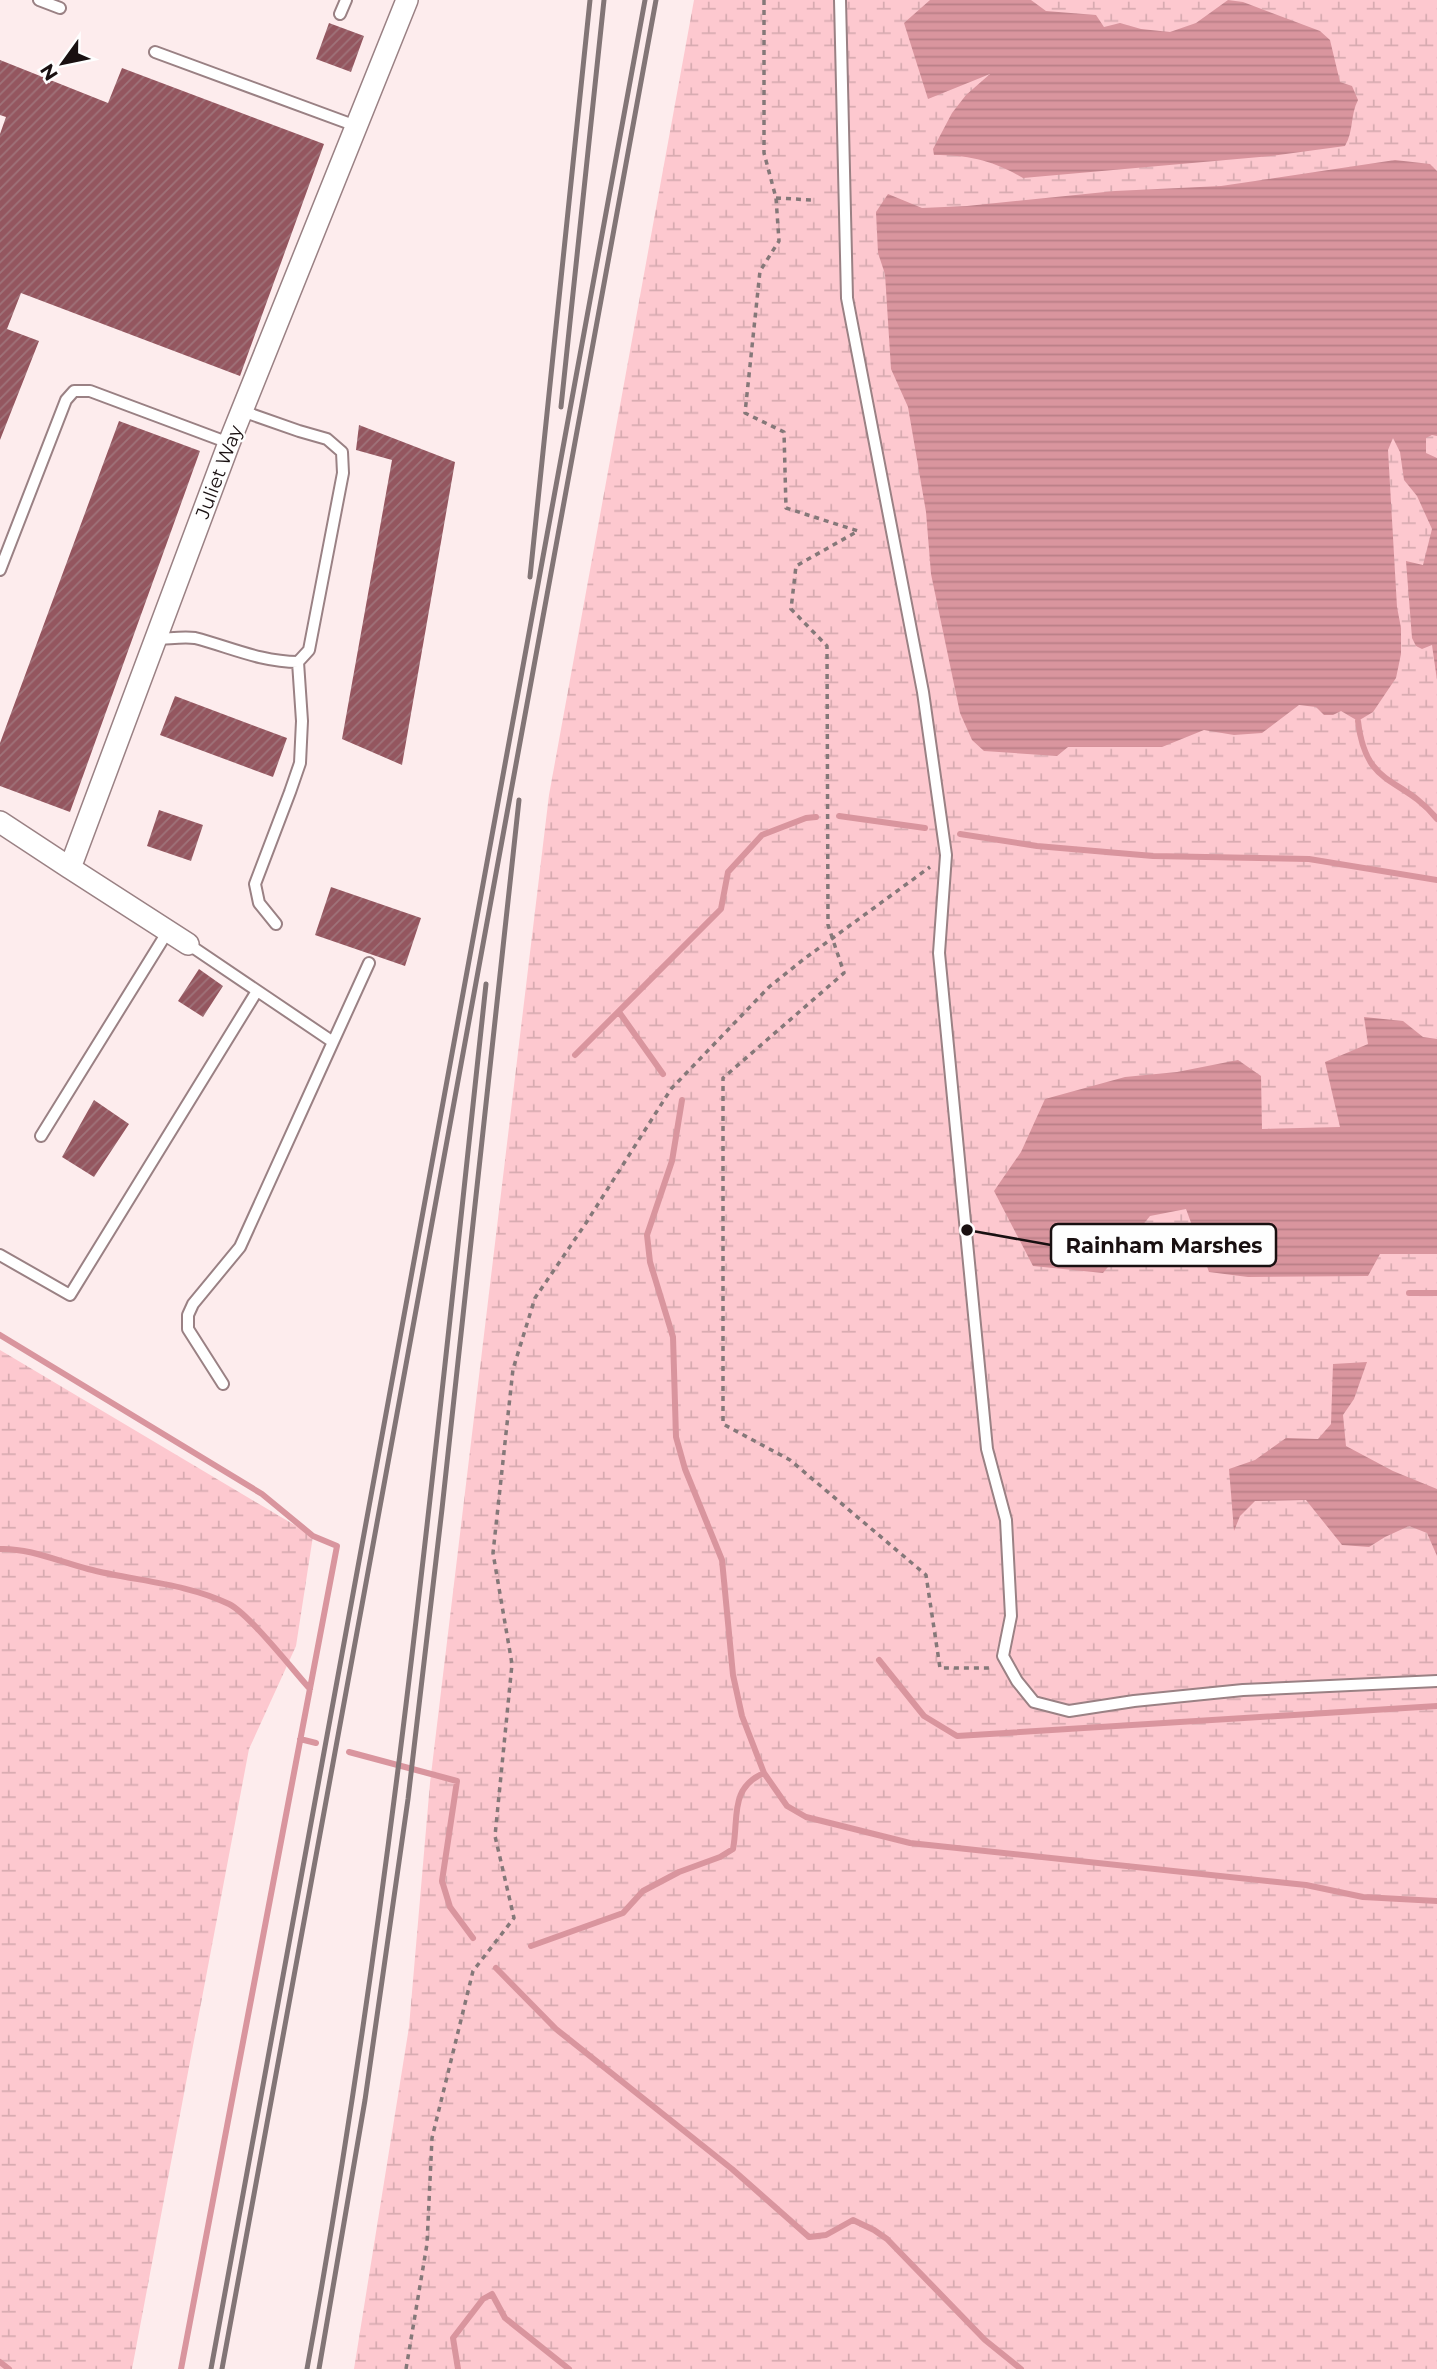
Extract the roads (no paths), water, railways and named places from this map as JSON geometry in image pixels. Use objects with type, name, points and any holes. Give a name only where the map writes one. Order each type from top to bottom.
[{"type":"street","name":"Juliet Way","points":[[70,868],[229,443],[407,0]]},
{"type":"street","points":[[0,822],[188,944]]},
{"type":"lane","points":[[39,0],[60,8]]},
{"type":"lane","points":[[340,14],[346,0]]},
{"type":"lane","points":[[840,0],[847,298],[923,692],[946,855],[939,953],[987,1449],[1006,1520],[1011,1616],[1003,1656],[1017,1681],[1034,1702],[1069,1711],[1134,1701],[1243,1690],[1437,1681]]},
{"type":"lane","points":[[155,51],[356,126]]},
{"type":"lane","points":[[0,570],[66,400],[74,391],[90,391],[229,443]]},
{"type":"lane","points":[[242,411],[327,439],[342,452],[343,473],[309,650],[298,662],[302,721],[299,763],[255,884],[259,903],[276,924]]},
{"type":"lane","points":[[156,639],[192,637],[256,658],[298,662]]},
{"type":"lane","points":[[41,1136],[168,932]]},
{"type":"lane","points":[[188,944],[333,1042]]},
{"type":"lane","points":[[223,1384],[188,1329],[188,1315],[193,1304],[240,1247],[369,963]]},
{"type":"lane","points":[[0,1255],[70,1295],[257,991]]},
{"type":"waterway","points":[[1358,721],[1362,743],[1377,771],[1424,805],[1437,819]]},
{"type":"waterway","points":[[839,816],[925,828]]},
{"type":"waterway","points":[[575,1055],[721,909],[728,872],[762,835],[806,818],[816,817]]},
{"type":"waterway","points":[[960,834],[1037,846],[1153,856],[1309,859],[1437,880]]},
{"type":"waterway","points":[[619,1012],[663,1074]]},
{"type":"waterway","points":[[682,1100],[672,1161],[647,1235],[650,1262],[673,1337],[676,1437],[685,1469],[722,1560],[733,1675],[742,1716],[764,1773],[787,1806],[806,1817],[910,1843],[1306,1885],[1363,1897],[1437,1901]]},
{"type":"waterway","points":[[1409,1293],[1437,1293]]},
{"type":"waterway","points":[[0,1335],[262,1494],[313,1536],[337,1546],[181,2369]]},
{"type":"waterway","points":[[0,1549],[34,1553],[88,1569],[195,1591],[229,1604],[259,1630],[310,1689]]},
{"type":"waterway","points":[[879,1660],[924,1716],[957,1736],[1437,1706]]},
{"type":"waterway","points":[[300,1739],[316,1743]]},
{"type":"waterway","points":[[349,1752],[457,1781],[442,1881],[450,1907],[473,1938]]},
{"type":"waterway","points":[[531,1946],[623,1913],[643,1891],[733,1849],[740,1795],[753,1779],[764,1773]]},
{"type":"waterway","points":[[496,1968],[556,2029],[732,2169],[809,2237],[826,2235],[853,2220],[874,2230],[887,2239],[985,2340],[1021,2369]]},
{"type":"waterway","points":[[458,2369],[453,2338],[483,2299],[492,2294],[505,2318],[569,2369]]},
{"type":"waterway","points":[[0,2362],[9,2369]]},
{"type":"railway","points":[[530,577],[590,0]]},
{"type":"railway","points":[[561,407],[604,0]]},
{"type":"railway","points":[[211,2369],[645,0]]},
{"type":"railway","points":[[222,2369],[656,0]]},
{"type":"railway","points":[[319,2369],[365,2100],[408,1799],[519,800]]},
{"type":"railway","points":[[307,2369],[337,2197],[387,1852],[430,1505],[486,984]]},
{"type":"place","name":"Rainham Marshes","points":[[967,1230]]}]
